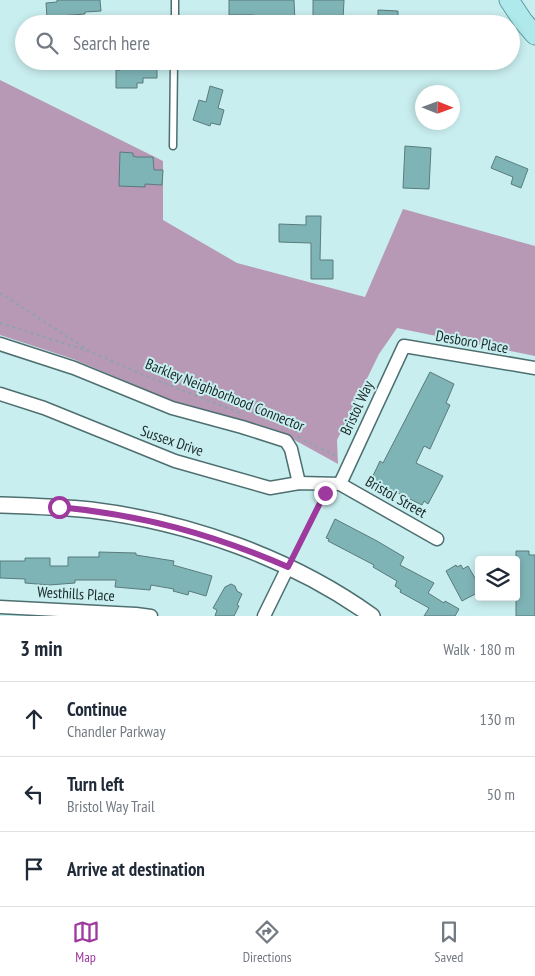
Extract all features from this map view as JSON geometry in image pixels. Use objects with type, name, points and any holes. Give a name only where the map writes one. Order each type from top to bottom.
[{"type":"main road","points":[[509,0],[519,15]]},
{"type":"main road","points":[[520,16],[535,35]]},
{"type":"street","points":[[0,344],[74,368],[172,408],[242,427],[286,442],[291,449],[299,483]]},
{"type":"street","name":"Desboro Place","points":[[404,346],[535,368]]},
{"type":"street","name":"Bristol Way","points":[[340,484],[404,346]]},
{"type":"street","name":"Sussex Drive","points":[[0,394],[44,408],[174,461],[270,488],[299,483],[340,484]]},
{"type":"street","name":"Bristol Street","points":[[340,484],[436,539]]},
{"type":"street","points":[[0,505],[92,510],[168,524],[217,539],[288,567],[326,587],[372,616]]},
{"type":"street","points":[[264,616],[288,567]]},
{"type":"street","name":"Westhills Place","points":[[0,607],[151,616]]},
{"type":"lane","points":[[175,0],[175,15]]},
{"type":"lane","points":[[173,146],[174,70]]},
{"type":"path","name":"Barkley Neighborhood Connector","points":[[0,293],[91,352]]},
{"type":"path","name":"Barkley Neighborhood Connector","points":[[0,323],[91,352],[146,376],[244,414]]},
{"type":"path","name":"Barkley Neighborhood Connector","points":[[298,436],[349,463]]},
{"type":"path","points":[[288,567],[325,493],[340,484]]},
{"type":"shaded area","points":[[0,80],[163,161],[163,220],[237,263],[365,297],[403,209],[535,246],[535,356],[397,328],[379,354],[337,440],[338,464],[291,438],[175,402],[73,359],[0,335]]},
{"type":"building","points":[[57,0],[100,0],[101,11],[72,15],[47,15],[46,3],[57,2]]},
{"type":"building","points":[[229,0],[294,0],[295,15],[229,15]]},
{"type":"building","points":[[313,0],[344,0],[343,15],[313,15]]},
{"type":"building","points":[[378,10],[398,11],[398,15],[378,15]]},
{"type":"building","points":[[116,70],[157,70],[157,78],[143,78],[143,83],[137,83],[137,88],[116,88]]},
{"type":"building","points":[[210,86],[223,90],[218,108],[224,110],[220,125],[211,123],[210,126],[193,120],[199,100],[206,102]]},
{"type":"building","points":[[405,146],[431,148],[429,189],[403,188]]},
{"type":"building","points":[[120,152],[133,153],[133,156],[137,157],[153,157],[154,170],[163,170],[162,185],[145,184],[145,187],[119,186]]},
{"type":"building","points":[[496,156],[528,169],[521,188],[511,184],[513,177],[491,168]]},
{"type":"building","points":[[306,216],[321,216],[320,260],[333,260],[333,279],[311,279],[311,243],[279,242],[279,224],[306,225]]},
{"type":"building","points":[[430,372],[454,384],[446,403],[450,405],[430,449],[424,446],[416,463],[443,476],[428,504],[424,501],[422,505],[371,480],[380,461],[383,463]]},
{"type":"building","points":[[335,519],[404,557],[400,565],[434,583],[428,593],[444,603],[445,601],[459,609],[455,616],[424,616],[429,608],[400,592],[401,590],[395,586],[397,581],[373,567],[374,565],[328,541],[329,539],[326,538]]},
{"type":"building","points":[[516,551],[529,551],[529,555],[535,555],[535,616],[516,616],[516,601],[520,601],[520,556],[516,556]]},
{"type":"building","points":[[99,552],[136,553],[136,555],[174,561],[173,565],[212,576],[206,596],[189,591],[188,595],[173,591],[174,589],[151,585],[150,590],[115,587],[116,580],[75,580],[75,583],[49,585],[25,583],[25,579],[0,578],[0,561],[50,558],[50,566],[68,566],[68,557],[99,557]]},
{"type":"building","points":[[456,565],[457,567],[461,565],[463,569],[468,566],[475,578],[475,594],[462,601],[446,571]]},
{"type":"building","points":[[231,584],[242,594],[234,616],[215,616],[217,610],[213,608],[225,587]]},
{"type":"route","points":[[59,507],[92,510],[168,524],[217,539],[288,567],[325,493]]}]
